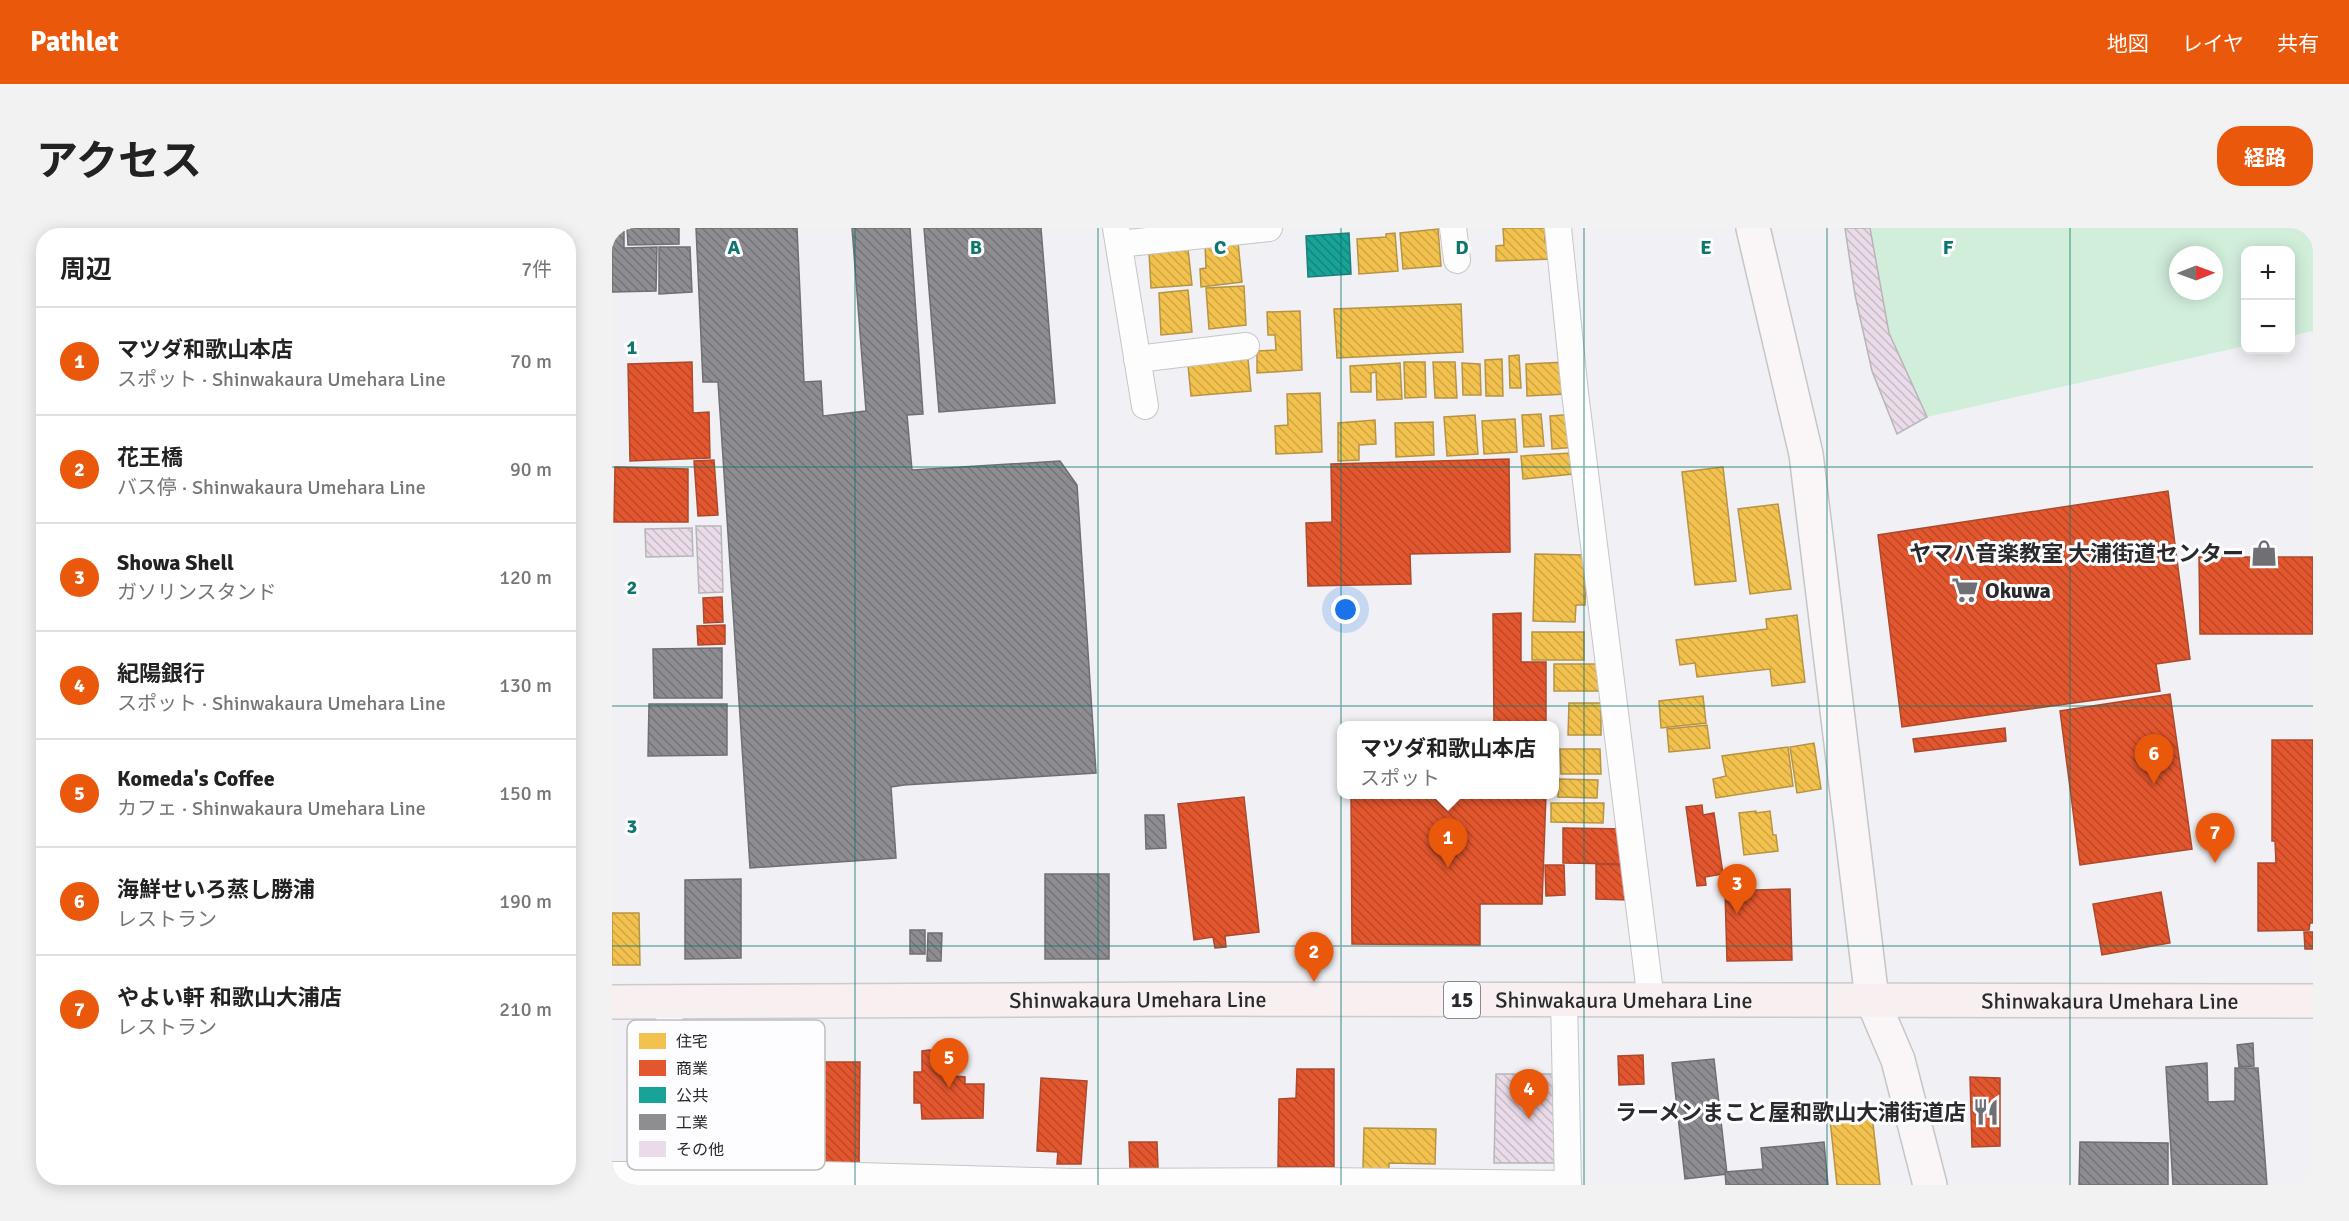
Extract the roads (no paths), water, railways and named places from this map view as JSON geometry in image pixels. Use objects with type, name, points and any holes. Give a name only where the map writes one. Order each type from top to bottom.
[{"type":"main road","name":"Shinwakaura Umehara Line","points":[[612,1002],[1187,999],[2313,1001]]},
{"type":"street","points":[[1145,406],[1118,236],[1269,228]]},
{"type":"street","points":[[1453,228],[1456,260]]},
{"type":"street","points":[[1558,228],[1575,393],[1651,1000]]},
{"type":"street","points":[[1753,228],[1806,454],[1872,999],[1898,1060],[1930,1185]]},
{"type":"street","points":[[1137,359],[1246,346]]},
{"type":"street","points":[[612,1175],[656,1179],[1074,1183],[1568,1184],[1564,1000]]},
{"type":"street","points":[[669,1020],[670,1003]]},
{"type":"place","name":"ヤマハ音楽教室 大浦街道センター","points":[[2264,553]]},
{"type":"place","name":"Okuwa","points":[[1965,590]]},
{"type":"place","name":"海鮮せいろ蒸し勝浦","points":[[2154,784]]},
{"type":"place","name":"やよい軒 和歌山大浦店","points":[[2215,863]]},
{"type":"place","name":"マツダ和歌山本店","points":[[1448,868]]},
{"type":"place","name":"Showa Shell","points":[[1737,914]]},
{"type":"place","name":"花王橋","points":[[1314,982]]},
{"type":"place","name":"Komeda's Coffee","points":[[949,1088]]},
{"type":"place","name":"ラーメンまこと屋和歌山大浦街道店","points":[[1986,1112]]},
{"type":"place","name":"紀陽銀行","points":[[1529,1119]]}]
